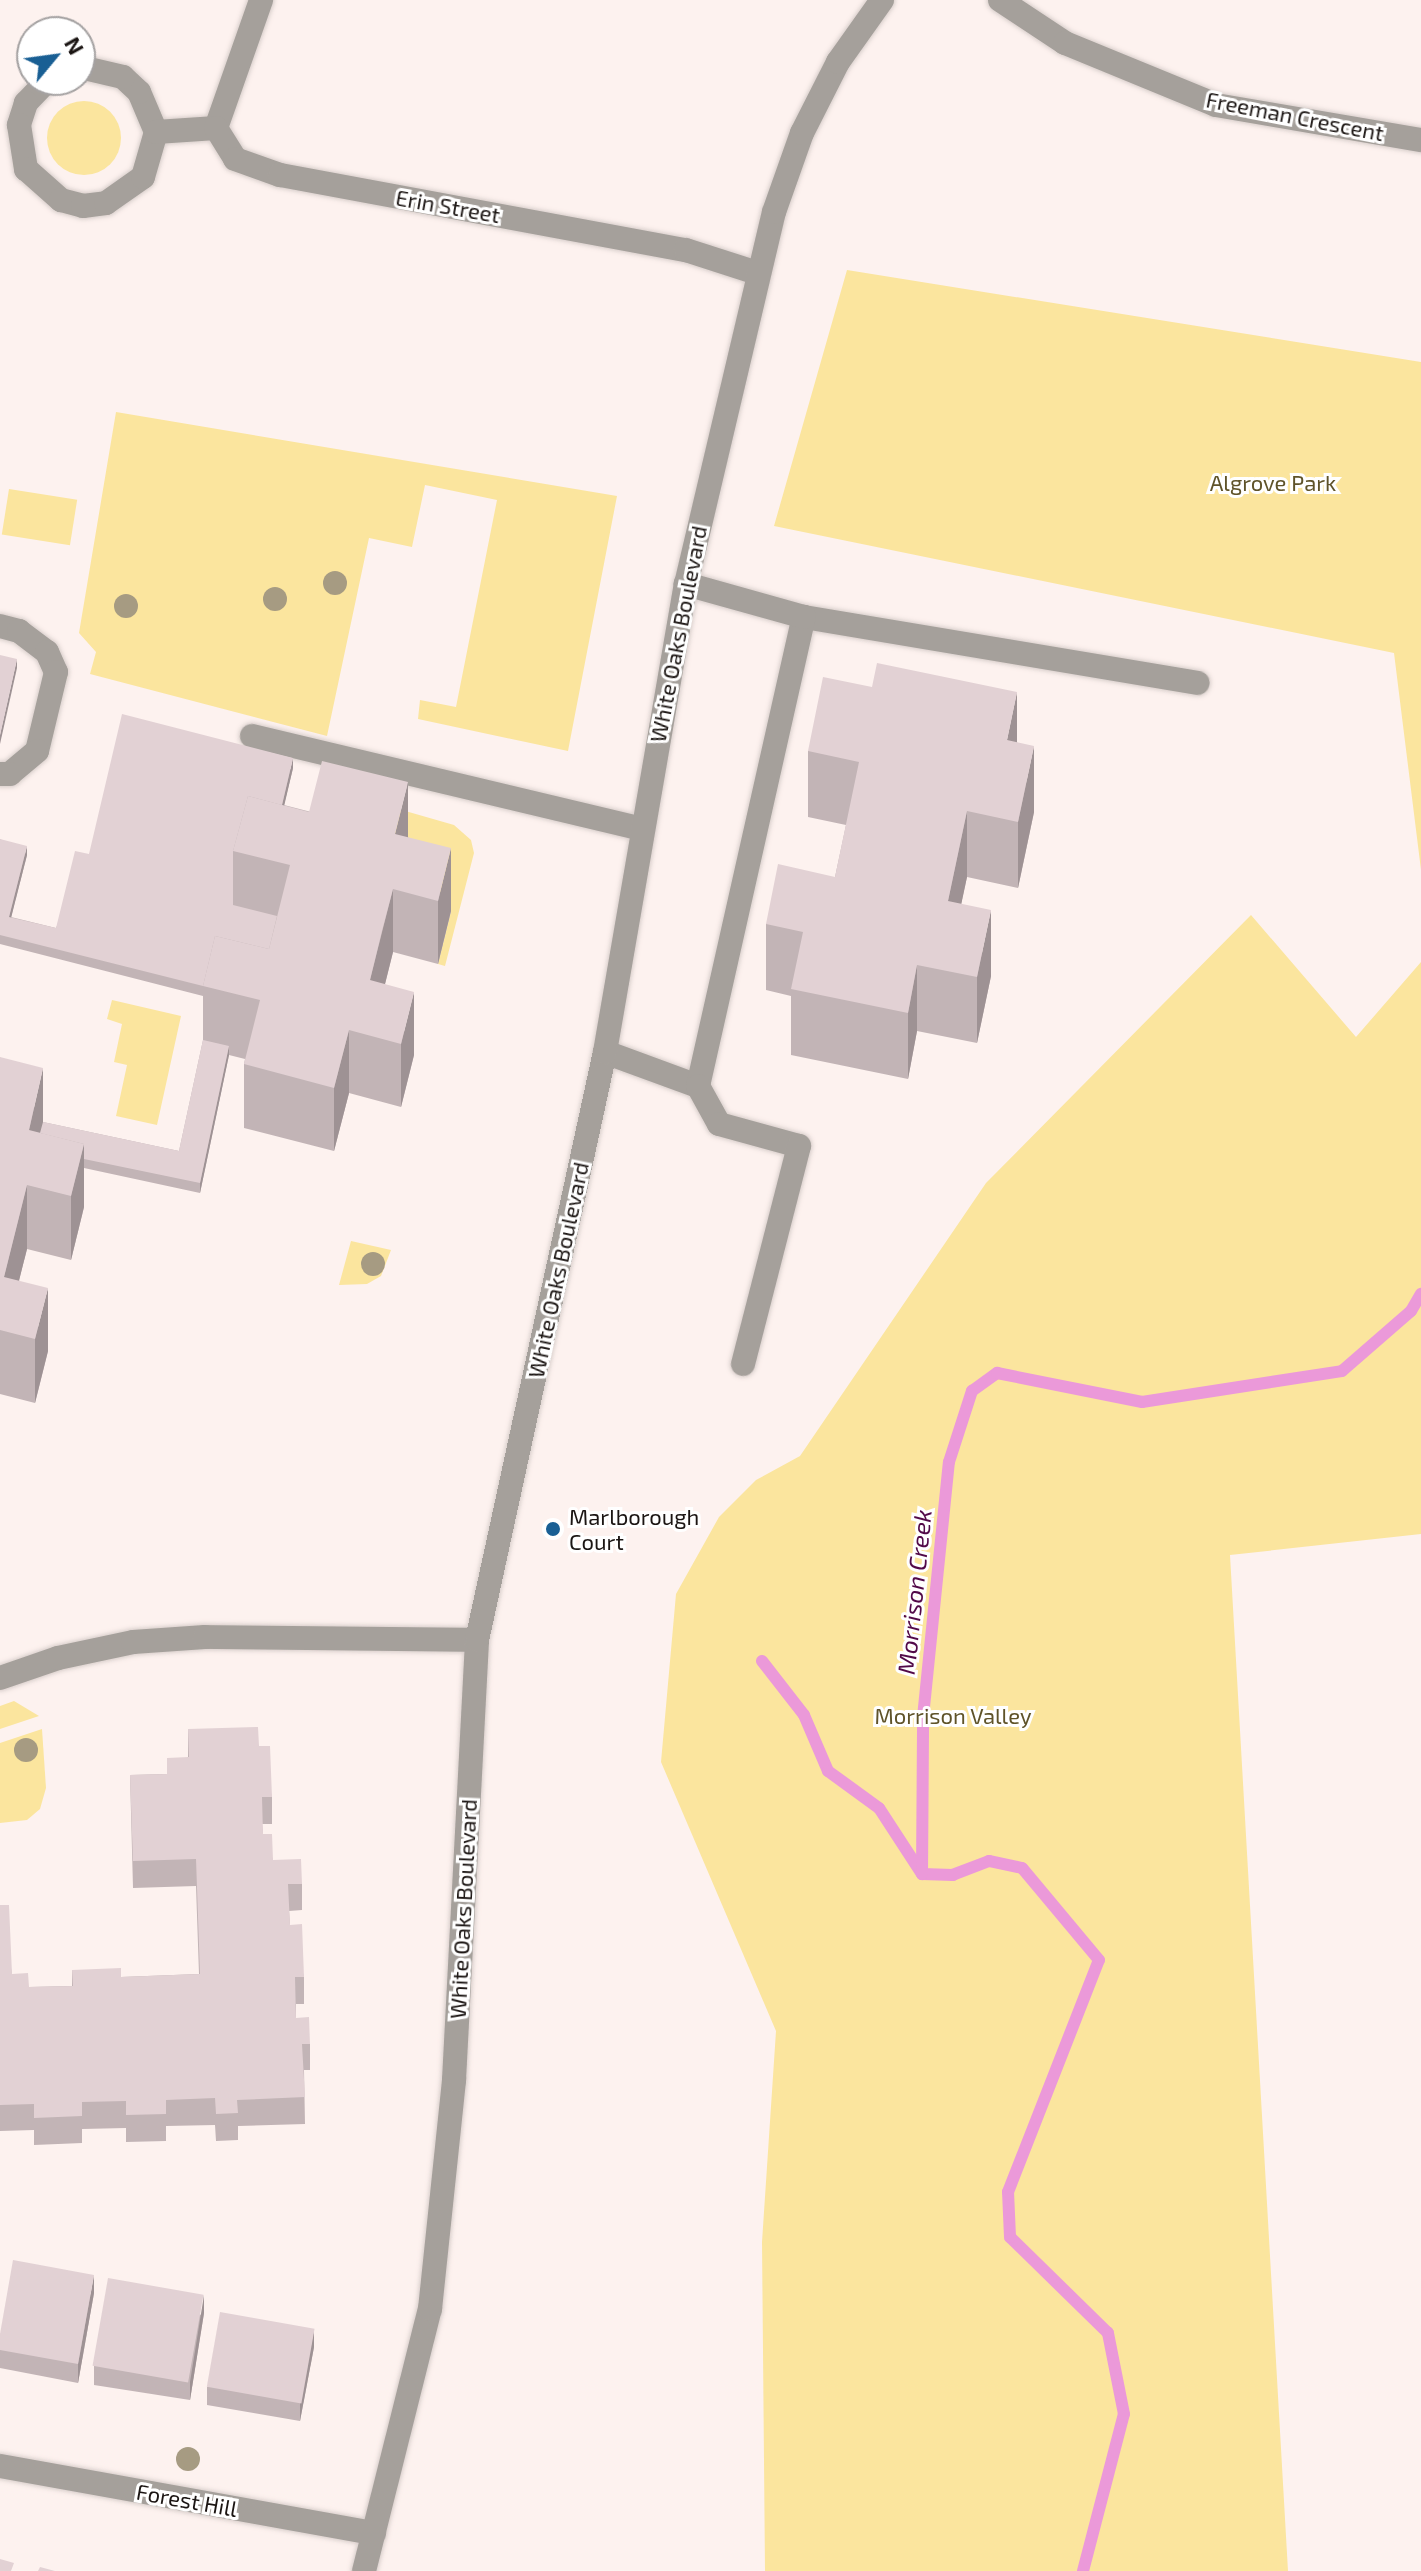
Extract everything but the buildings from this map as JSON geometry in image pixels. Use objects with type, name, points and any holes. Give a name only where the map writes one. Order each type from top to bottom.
[{"type":"street","points":[[156,132],[216,128],[261,0]]},
{"type":"street","name":"White Oaks Boulevard","points":[[364,2571],[430,2309],[454,2080],[477,1640],[605,1052],[686,584],[757,273],[802,133],[838,62],[882,0]]},
{"type":"street","name":"Freeman Crescent","points":[[1000,0],[1065,43],[1216,105],[1421,140]]},
{"type":"street","points":[[33,96],[26,103],[18,147],[26,169],[61,200],[83,206],[106,203],[127,193],[143,177],[156,132],[151,111],[131,84],[96,68]]},
{"type":"street","name":"Erin Street","points":[[216,128],[235,159],[280,175],[686,250],[757,273]]},
{"type":"street","points":[[686,584],[804,617],[1197,683]]},
{"type":"street","points":[[698,1086],[804,617]]},
{"type":"street","points":[[0,626],[19,631],[47,652],[56,672],[37,751],[10,774],[0,774]]},
{"type":"street","points":[[252,736],[642,829]]},
{"type":"street","points":[[605,1052],[698,1086],[719,1124],[799,1146],[743,1364]]},
{"type":"street","points":[[0,1678],[58,1658],[133,1642],[205,1637],[477,1640]]},
{"type":"street","name":"Forest Hill","points":[[0,2466],[374,2533]]},
{"type":"green space","points":[[77,101],[91,101],[105,107],[115,117],[121,138],[119,152],[105,169],[91,175],[77,175],[63,169],[53,159],[47,145],[47,131],[53,117],[63,107]]},
{"type":"green space","name":"Algrove Park","points":[[847,270],[1421,362],[1421,870],[1394,653],[774,526]]},
{"type":"green space","points":[[116,412],[617,496],[568,751],[418,719],[420,700],[456,707],[497,500],[425,485],[412,547],[369,538],[327,736],[90,674],[96,652],[79,633]]},
{"type":"green space","points":[[9,489],[77,500],[70,545],[2,534]]},
{"type":"green space","points":[[367,800],[454,825],[471,840],[474,853],[445,966],[438,964],[451,911]]},
{"type":"green space","name":"Morrison Valley","points":[[1251,915],[1356,1037],[1421,962],[1421,1534],[1230,1555],[1288,2571],[765,2571],[762,2242],[776,2031],[661,1762],[676,1594],[719,1517],[756,1480],[800,1456],[986,1183]]},
{"type":"green space","points":[[112,1000],[181,1016],[157,1125],[116,1116],[127,1065],[114,1062],[122,1024],[107,1019]]},
{"type":"green space","points":[[351,1241],[391,1250],[381,1276],[367,1284],[339,1285]]},
{"type":"green space","points":[[14,1701],[39,1716],[0,1729],[0,1706]]},
{"type":"green space","points":[[42,1729],[46,1788],[40,1809],[27,1820],[0,1823],[0,1743]]},
{"type":"waterway","name":"Morrison Creek","points":[[1083,2571],[1124,2414],[1108,2333],[1010,2237],[1008,2192],[1099,1960],[1022,1868],[989,1861],[953,1875],[922,1874],[923,1717],[949,1462],[972,1391],[997,1373],[1142,1402],[1342,1371],[1411,1311],[1421,1294]]},
{"type":"waterway","points":[[762,1661],[804,1715],[828,1771],[879,1808],[922,1874]]},
{"type":"place","name":"Marlborough Court","points":[[553,1529]]}]
